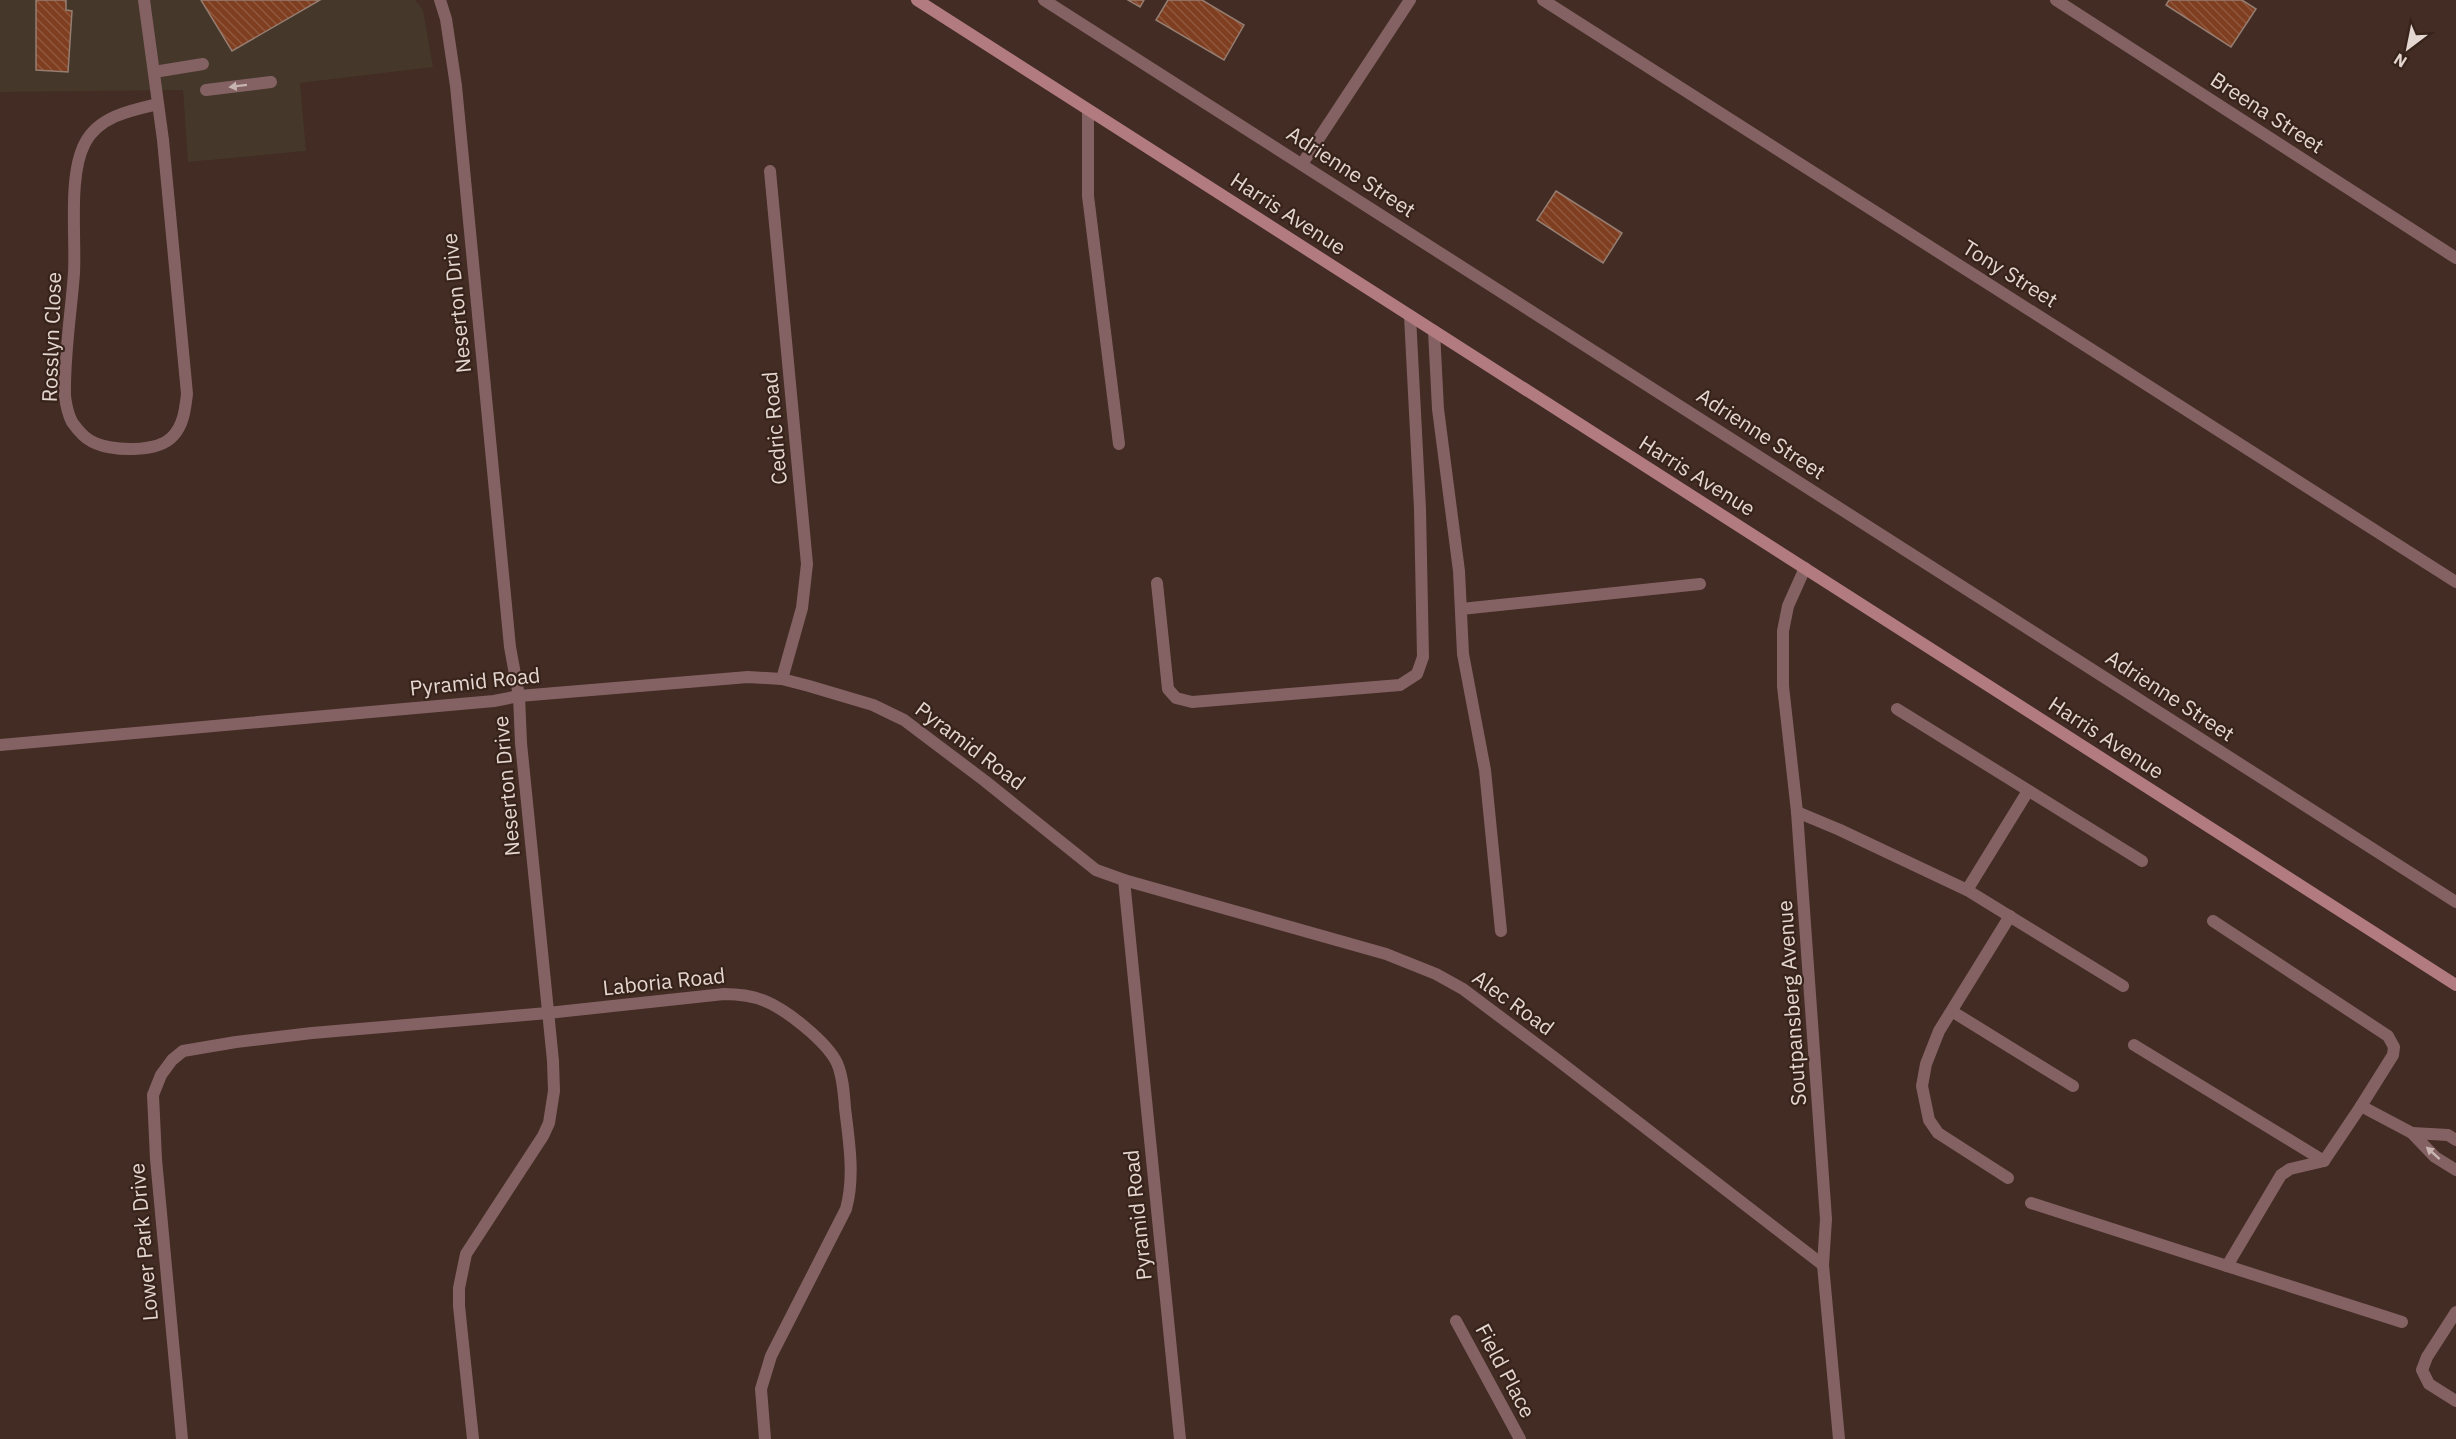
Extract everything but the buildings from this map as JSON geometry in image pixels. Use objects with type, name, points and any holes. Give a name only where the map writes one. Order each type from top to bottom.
[{"type":"main road","name":"Harris Avenue","points":[[917,0],[2456,985]]},
{"type":"street","name":"Rosslyn Close","points":[[144,0],[158,104],[187,394],[181,425],[168,441],[149,447],[112,448],[97,444],[84,436],[72,421],[67,406],[66,376],[74,272],[76,169],[84,144],[93,131],[124,111],[158,104]]},
{"type":"street","name":"Neserton Drive","points":[[440,0],[449,35],[456,86],[510,647],[519,696],[521,743],[554,1091],[549,1123],[532,1155],[466,1254],[459,1288],[473,1439]]},
{"type":"street","name":"Adrienne Street","points":[[1044,0],[2456,902]]},
{"type":"street","points":[[1302,164],[1410,0]]},
{"type":"street","name":"Tony Street","points":[[1543,0],[2456,582]]},
{"type":"street","name":"Breena Street","points":[[2056,0],[2456,258]]},
{"type":"street","points":[[154,72],[203,64]]},
{"type":"street","points":[[206,90],[271,82]]},
{"type":"street","points":[[1088,110],[1088,196],[1119,444]]},
{"type":"street","name":"Cedric Road","points":[[770,171],[807,564],[802,608],[782,679]]},
{"type":"street","points":[[1157,583],[1168,689],[1176,698],[1192,702],[1400,685],[1417,674],[1423,657],[1420,509],[1410,316]]},
{"type":"street","points":[[1434,331],[1438,409],[1459,571],[1463,654],[1485,770],[1501,931]]},
{"type":"street","name":"Soutpansberg Avenue","points":[[1805,568],[1788,606],[1783,631],[1783,686],[1797,812],[1826,1219],[1823,1265],[1839,1439]]},
{"type":"street","points":[[1461,609],[1700,584]]},
{"type":"street","name":"Pyramid Road","points":[[0,746],[494,701],[519,696],[717,678],[782,679],[873,705],[904,720],[1096,870],[1124,880],[1180,1439]]},
{"type":"street","points":[[1897,709],[2142,861]]},
{"type":"street","points":[[1967,890],[2028,791]]},
{"type":"street","points":[[1797,812],[1967,890],[2123,986]]},
{"type":"street","name":"Alec Road","points":[[1124,880],[1386,954],[1436,974],[1463,989],[1546,1051],[1823,1265]]},
{"type":"street","points":[[2008,1178],[1938,1133],[1929,1120],[1923,1095],[1923,1075],[1935,1041],[2010,916]]},
{"type":"street","points":[[2213,921],[2376,1027],[2392,1041],[2394,1047],[2393,1054],[2324,1161],[2290,1169],[2282,1175],[2227,1266]]},
{"type":"street","name":"Laboria Road","points":[[183,1052],[236,1042],[312,1033],[548,1013],[724,994],[743,994],[768,1002],[792,1018],[828,1050],[837,1064],[842,1080],[850,1149],[851,1192],[846,1209],[771,1356],[760,1389],[765,1439]]},
{"type":"street","points":[[1953,1012],[2073,1086]]},
{"type":"street","points":[[2134,1045],[2324,1161]]},
{"type":"street","name":"Lower Park Drive","points":[[183,1052],[172,1060],[161,1075],[153,1095],[156,1159],[183,1439]]},
{"type":"street","points":[[2361,1106],[2412,1132],[2435,1156],[2456,1170]]},
{"type":"street","points":[[2412,1132],[2448,1136],[2456,1140]]},
{"type":"street","points":[[2031,1203],[2402,1322]]},
{"type":"street","points":[[2456,1312],[2422,1370],[2429,1384],[2456,1401]]},
{"type":"street","name":"Field Place","points":[[1456,1321],[1520,1439]]},
{"type":"shaded area","points":[[0,0],[415,0],[423,10],[433,67],[300,83],[306,151],[188,162],[183,90],[0,92]]}]
